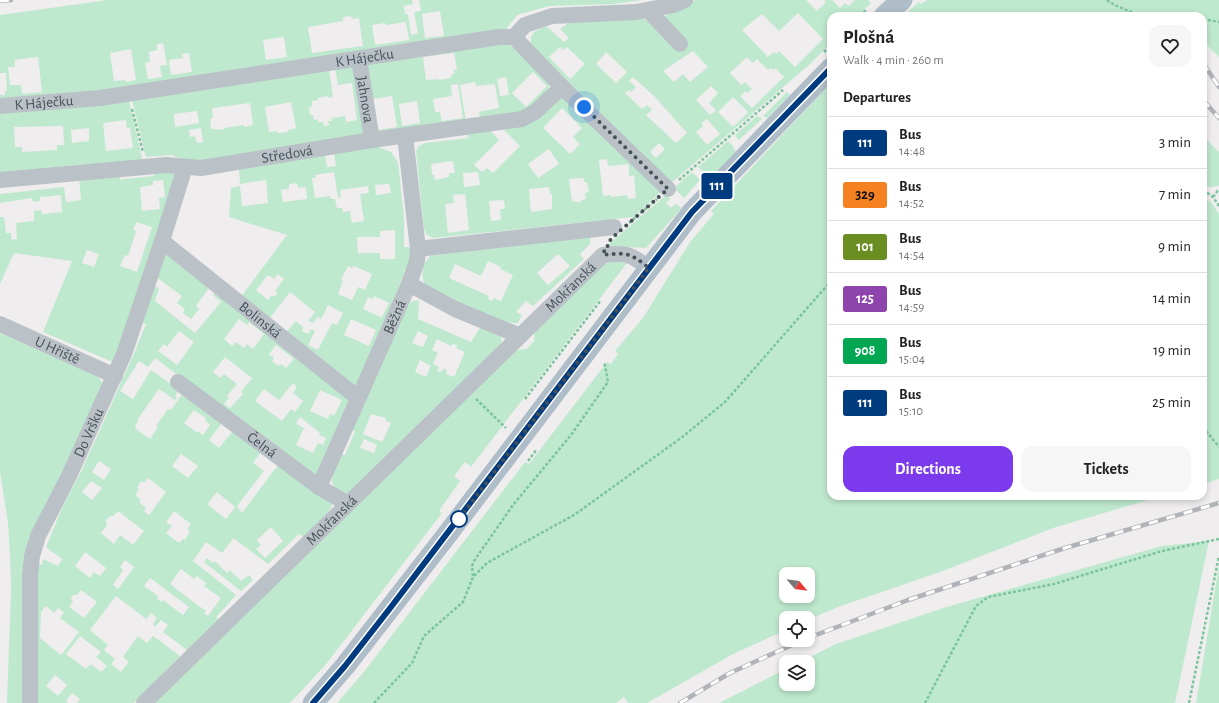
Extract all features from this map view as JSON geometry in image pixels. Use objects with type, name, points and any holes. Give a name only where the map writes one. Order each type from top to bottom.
[{"type":"main road","points":[[888,12],[902,0]]},
{"type":"main road","points":[[313,703],[345,666],[692,212],[826,62]]},
{"type":"street","points":[[668,189],[562,87],[514,37],[525,25],[552,16],[648,10],[674,5],[685,0]]},
{"type":"street","points":[[648,10],[680,44]]},
{"type":"street","name":"K Háječku","points":[[0,106],[100,98],[499,37],[514,37]]},
{"type":"street","name":"Jahnova","points":[[359,59],[372,140]]},
{"type":"street","name":"Středová","points":[[0,180],[146,166],[166,165],[201,168],[372,140],[522,119],[535,112],[562,87]]},
{"type":"street","name":"Běžná","points":[[319,487],[409,284],[417,260],[418,249],[405,136]]},
{"type":"street","name":"Do Vršku","points":[[30,703],[30,576],[32,556],[38,536],[69,476],[124,354],[185,167]]},
{"type":"street","points":[[418,249],[619,227]]},
{"type":"street","name":"Bolinská","points":[[162,241],[358,398]]},
{"type":"street","name":"Mokřanská","points":[[144,703],[603,255],[620,253],[633,256],[649,268]]},
{"type":"street","points":[[409,284],[455,309],[520,336]]},
{"type":"street","name":"U Hřiště","points":[[0,324],[115,376]]},
{"type":"street","name":"Čelná","points":[[178,382],[319,487],[348,504]]},
{"type":"path","points":[[1107,0],[1131,12]]},
{"type":"path","points":[[1207,20],[1219,22]]},
{"type":"path","points":[[619,227],[668,189],[788,85]]},
{"type":"path","points":[[129,94],[146,166]]},
{"type":"path","points":[[1213,197],[1219,190]]},
{"type":"path","points":[[1207,193],[1213,197],[1219,206]]},
{"type":"path","points":[[374,703],[412,663],[424,636],[463,602],[473,577],[487,563],[574,515],[681,438],[725,402],[827,286]]},
{"type":"path","points":[[473,577],[472,566],[474,561],[513,505],[571,435],[608,382],[605,365],[602,363]]},
{"type":"path","points":[[465,389],[506,428]]},
{"type":"path","points":[[1207,432],[1219,447]]},
{"type":"path","points":[[925,703],[976,606],[988,597],[1054,584],[1162,551],[1219,539]]},
{"type":"path","points":[[1189,703],[1219,556]]},
{"type":"green space","points":[[108,0],[412,0],[413,4],[404,6],[405,14],[408,14],[411,35],[418,33],[414,12],[421,11],[419,0],[643,0],[613,4],[549,6],[517,15],[506,29],[137,87],[0,100],[0,95],[5,95],[5,91],[7,90],[6,73],[0,73],[0,15]],"holes":[[[440,11],[444,36],[425,38],[422,14]],[[351,16],[352,19],[359,18],[363,46],[312,53],[308,27],[343,21],[343,17]],[[406,22],[409,40],[375,45],[372,25],[385,23],[386,25]],[[284,37],[287,57],[266,60],[263,40]],[[163,43],[167,65],[160,66],[162,77],[148,79],[145,63],[150,62],[149,52],[157,50],[157,44]],[[131,49],[136,80],[126,82],[126,80],[114,81],[110,53]],[[189,53],[192,72],[171,75],[169,60],[183,58],[182,54]],[[38,57],[42,92],[22,94],[21,85],[10,85],[8,67],[15,67],[15,60]]]},
{"type":"green space","points":[[695,0],[806,0],[817,11],[826,2],[824,0],[832,0],[840,8],[845,3],[849,6],[855,0],[868,0],[871,3],[862,12],[827,12],[827,47],[810,64],[670,184],[531,45],[531,37],[534,32],[546,26],[564,42],[569,38],[560,29],[574,19],[635,16],[655,23],[661,18]],"holes":[[[798,13],[823,39],[795,67],[779,51],[776,54],[774,52],[768,57],[742,30],[762,14],[779,31]],[[560,47],[563,50],[567,47],[585,64],[570,79],[549,57]],[[693,51],[708,67],[690,82],[683,74],[674,82],[663,71]],[[606,52],[627,72],[616,83],[596,64]],[[747,57],[753,63],[757,59],[768,70],[770,68],[773,70],[775,68],[784,77],[752,108],[740,96],[745,91],[747,93],[752,89],[745,82],[741,85],[730,73]],[[633,77],[655,97],[687,133],[676,143],[646,115],[652,110],[647,105],[642,109],[625,93],[629,90],[631,92],[636,87],[629,81]],[[711,86],[718,93],[709,103],[716,110],[710,115],[696,100]],[[733,97],[748,112],[733,127],[718,112]],[[707,119],[720,134],[707,145],[696,132],[703,126],[701,123]],[[659,143],[665,149],[656,158],[650,152]]]},
{"type":"green space","points":[[927,0],[1219,0],[1219,57],[1207,45],[1207,12],[907,12],[919,2],[921,4]]},
{"type":"green space","points":[[502,42],[515,48],[549,82],[549,91],[529,110],[480,118],[479,112],[499,108],[495,84],[476,86],[475,82],[460,85],[466,121],[377,135],[366,63]],"holes":[[[454,53],[457,69],[454,70],[454,74],[451,75],[451,78],[426,80],[423,57]],[[533,72],[547,86],[526,107],[512,93]],[[506,77],[509,95],[500,96],[497,79]],[[458,84],[463,118],[442,121],[440,112],[435,112],[433,99],[452,96],[451,85]],[[392,96],[397,127],[378,130],[373,99]],[[417,101],[420,123],[402,126],[399,104]]]},
{"type":"green space","points":[[354,65],[365,137],[206,162],[184,160],[172,155],[146,157],[132,100],[329,69],[333,97],[329,98],[328,96],[312,101],[312,107],[309,107],[310,115],[313,115],[314,120],[318,119],[318,122],[323,122],[324,126],[329,125],[328,121],[332,121],[332,118],[345,116],[346,122],[357,120],[352,83],[338,85],[335,68]],"holes":[[[291,102],[296,128],[288,130],[288,132],[269,132],[265,107]],[[250,103],[253,125],[244,127],[244,125],[217,130],[211,129],[210,119],[213,118],[212,108]],[[197,111],[199,123],[175,127],[174,114]],[[201,128],[203,142],[197,143],[195,136],[190,137],[189,130]]]},
{"type":"green space","points":[[827,87],[827,500],[1148,500],[1053,528],[940,572],[838,607],[815,617],[815,611],[779,611],[779,633],[733,654],[647,703],[628,703],[624,697],[616,703],[337,703],[363,673],[525,462],[529,464],[607,362],[611,364],[618,354],[615,351],[643,318],[690,242],[714,214],[711,211]]},
{"type":"green space","points":[[787,92],[790,95],[767,118],[763,116]]},
{"type":"green space","points":[[560,97],[566,98],[662,191],[633,217],[433,238],[427,235],[424,229],[416,151],[419,146],[425,143],[468,138],[467,132],[489,129],[499,140],[474,165],[482,172],[487,168],[493,173],[520,146],[501,127]],"holes":[[[562,108],[582,128],[573,137],[580,144],[570,154],[543,128]],[[549,149],[559,164],[538,178],[528,164]],[[607,159],[608,166],[629,164],[629,176],[634,175],[636,198],[628,199],[627,195],[611,197],[610,195],[603,196],[599,160]],[[453,161],[455,173],[449,173],[449,177],[435,180],[434,175],[432,175],[431,164]],[[478,172],[480,185],[464,187],[463,173]],[[584,178],[584,182],[587,182],[589,192],[585,193],[586,199],[581,200],[581,202],[572,201],[569,179]],[[549,187],[552,195],[552,209],[531,212],[529,189]],[[465,194],[469,230],[448,233],[445,204],[454,203],[453,195]],[[504,200],[505,209],[500,209],[501,220],[491,221],[489,201]]]},
{"type":"green space","points":[[129,101],[143,162],[86,168],[85,164],[0,173],[0,112]],"holes":[[[126,120],[127,128],[130,128],[133,148],[106,151],[103,123]],[[63,126],[64,145],[57,145],[57,150],[22,152],[22,147],[15,147],[14,127]],[[89,128],[89,141],[72,143],[71,130]]]},
{"type":"green space","points":[[757,116],[762,119],[739,140],[735,135]]},
{"type":"green space","points":[[1207,140],[1219,152],[1219,185],[1207,186]]},
{"type":"green space","points":[[728,141],[736,152],[710,178],[698,167]]},
{"type":"green space","points":[[378,147],[391,152],[398,162],[404,218],[404,247],[411,247],[409,269],[404,270],[404,274],[384,323],[355,387],[287,331],[296,321],[303,327],[302,331],[308,334],[311,329],[315,331],[308,345],[318,350],[332,323],[337,325],[343,313],[328,305],[321,319],[317,317],[314,323],[308,321],[315,312],[290,292],[269,319],[241,297],[287,235],[229,217],[231,188],[240,186],[242,206],[268,203],[266,180],[240,184],[239,168],[325,155],[327,167],[336,166],[334,153]],"holes":[[[334,172],[338,198],[341,197],[340,190],[368,186],[369,193],[360,194],[364,221],[352,223],[350,211],[343,212],[342,208],[337,208],[335,199],[331,199],[330,196],[315,198],[312,178],[316,178],[315,175]],[[297,183],[298,188],[306,187],[307,199],[283,202],[281,190],[289,189],[289,184]],[[389,184],[391,193],[376,195],[375,185]],[[395,230],[395,259],[380,259],[380,253],[358,253],[357,237],[380,237],[380,231]],[[348,266],[352,268],[354,266],[372,274],[365,290],[358,287],[352,300],[338,294],[343,281],[341,280]],[[278,274],[284,279],[275,291],[277,293],[275,297],[272,295],[268,300],[256,290],[268,275],[274,279]],[[374,296],[389,303],[382,317],[383,318],[363,309],[368,297],[373,299]],[[351,319],[376,330],[369,346],[344,335]]]},
{"type":"green space","points":[[154,172],[172,172],[175,175],[115,363],[43,332],[72,261],[14,253],[0,284],[0,217],[4,217],[6,233],[11,233],[12,240],[17,239],[16,223],[34,221],[34,211],[41,210],[42,214],[62,212],[61,195],[40,197],[40,201],[33,202],[32,198],[0,203],[0,194],[64,187],[66,202],[81,200],[79,177],[118,173],[121,180],[154,176]],"holes":[[[163,180],[165,197],[159,198],[160,209],[142,211],[140,187],[153,185],[153,181]],[[136,222],[152,227],[137,272],[120,266],[125,255],[128,256],[136,231],[133,230]],[[87,250],[99,254],[94,267],[82,263]]]},
{"type":"green space","points":[[692,172],[700,180],[684,198],[674,188]]},
{"type":"green space","points":[[666,195],[670,199],[666,203],[671,208],[675,204],[682,208],[646,248],[609,246],[609,244]]},
{"type":"green space","points":[[1207,200],[1211,202],[1219,214],[1219,479],[1207,483]]},
{"type":"green space","points":[[591,236],[590,244],[580,254],[584,259],[533,306],[526,301],[516,312],[522,315],[518,323],[508,322],[484,315],[425,285],[423,281],[423,270],[430,256]],"holes":[[[558,254],[570,266],[548,285],[537,273]],[[488,261],[513,275],[501,301],[494,298],[492,301],[488,299],[489,296],[449,278],[455,264],[481,276]]]},
{"type":"green space","points":[[167,253],[350,398],[315,478],[155,358],[148,367],[139,361],[120,391],[133,399],[151,370],[179,390],[175,396],[177,398],[175,400],[159,389],[137,420],[138,421],[135,426],[136,429],[150,439],[158,427],[156,426],[168,409],[171,410],[183,393],[222,423],[209,440],[219,448],[233,431],[261,452],[253,463],[264,471],[237,506],[242,513],[278,465],[332,504],[331,508],[304,537],[299,534],[268,564],[233,538],[222,553],[206,542],[193,561],[236,595],[216,617],[222,623],[191,653],[163,632],[168,625],[161,620],[155,627],[153,624],[157,618],[151,613],[146,619],[116,596],[90,630],[108,645],[104,650],[115,659],[111,664],[121,672],[129,662],[123,657],[138,636],[147,643],[153,636],[180,656],[134,703],[77,703],[80,699],[72,693],[66,701],[68,703],[36,703],[37,564],[42,565],[43,559],[58,566],[62,559],[46,547],[62,508],[81,472],[133,356],[146,324],[141,322],[153,286],[159,288],[155,301],[195,333],[221,302],[213,295],[215,292],[209,288],[196,306],[199,309],[191,319],[183,313],[185,309],[177,303],[182,296],[156,277],[162,257]],"holes":[[[239,319],[247,325],[249,322],[264,334],[253,349],[247,344],[244,348],[236,342],[232,346],[224,339]],[[179,331],[194,342],[177,365],[158,351],[164,344],[167,347]],[[276,345],[294,359],[286,368],[281,364],[278,366],[272,361],[274,358],[269,354]],[[225,357],[252,378],[241,392],[243,394],[230,408],[224,404],[229,398],[227,396],[237,384],[224,374],[220,378],[213,372]],[[293,383],[297,387],[293,393],[303,401],[295,412],[291,409],[282,421],[255,401],[264,389],[279,400]],[[320,390],[342,400],[334,416],[330,414],[328,419],[310,411]],[[194,410],[206,418],[205,420],[210,425],[203,435],[197,431],[196,432],[184,423]],[[300,417],[320,433],[319,435],[326,438],[323,445],[318,443],[313,453],[296,445],[304,428],[296,424]],[[181,454],[198,466],[188,478],[172,466]],[[99,461],[111,469],[104,480],[92,472]],[[148,478],[166,492],[149,515],[144,511],[146,508],[139,502],[141,500],[135,495],[139,489],[137,488],[141,481],[144,483]],[[91,481],[102,488],[92,500],[82,492]],[[217,492],[235,507],[226,519],[207,504]],[[118,511],[144,531],[133,545],[120,535],[114,544],[101,533],[107,525],[106,520]],[[174,511],[191,524],[187,529],[190,531],[185,540],[183,539],[179,543],[166,533],[172,526],[166,522]],[[271,527],[283,541],[265,558],[256,549],[261,545],[257,540]],[[85,552],[106,568],[100,576],[94,572],[90,578],[75,566]],[[125,560],[134,567],[118,589],[113,585],[123,570],[120,567]],[[181,569],[194,579],[197,576],[206,583],[204,586],[221,598],[208,616],[204,613],[206,611],[170,584]],[[150,578],[189,607],[183,615],[163,600],[161,602],[157,599],[158,596],[144,586]],[[81,590],[97,602],[84,618],[69,607],[73,602],[71,598],[73,595],[77,595]],[[46,606],[54,613],[58,608],[64,612],[60,618],[79,632],[61,655],[40,638],[41,612]],[[80,636],[101,652],[96,657],[107,666],[101,672],[91,664],[86,669],[66,654]],[[55,675],[67,685],[58,696],[46,686]]]},
{"type":"green space","points":[[615,261],[627,263],[471,467],[465,462],[454,476],[460,481],[439,511],[442,513],[327,663],[293,700],[289,703],[152,703],[513,350],[527,349],[534,341],[535,327],[603,264]]},
{"type":"green space","points":[[419,300],[418,319],[471,342],[481,326],[500,335],[502,341],[500,345],[346,496],[336,489],[333,484],[332,471],[335,462],[338,454],[345,455],[355,431],[349,428],[408,304]],"holes":[[[418,331],[428,336],[423,347],[412,343]],[[437,339],[451,346],[453,344],[457,345],[456,348],[465,352],[454,377],[446,374],[447,370],[443,369],[441,372],[437,371],[439,367],[433,364],[438,353],[432,350]],[[420,360],[431,366],[426,377],[415,372]],[[371,414],[386,418],[386,421],[391,423],[382,442],[363,434]],[[364,439],[377,445],[374,453],[360,448]]]},
{"type":"green space","points":[[0,333],[91,372],[100,379],[103,385],[40,521],[26,703],[7,703],[11,590],[8,523],[0,472]]},
{"type":"green space","points":[[1209,541],[1175,703],[719,703],[779,673],[779,691],[815,691],[814,655],[836,644],[943,608],[1162,546]]},
{"type":"green space","points":[[207,558],[213,563],[215,561],[227,573],[230,570],[241,581],[249,575],[253,580],[241,591],[204,562]]},
{"type":"green space","points":[[1219,566],[1219,703],[1196,703]]},
{"type":"railway","points":[[0,1],[11,0]]},
{"type":"railway","points":[[1207,69],[1219,87]]},
{"type":"railway","points":[[1207,104],[1219,118]]},
{"type":"railway","points":[[815,635],[908,600],[1065,548],[1219,503]]},
{"type":"railway","points":[[680,703],[730,673],[788,647]]},
{"type":"bus line","name":"111","points":[[313,703],[345,666],[391,607],[692,212],[827,72]]},
{"type":"route","points":[[459,519],[455,524],[649,268],[633,256],[620,253],[603,255],[606,246],[608,246],[608,243],[613,237],[668,189],[584,107]]}]
